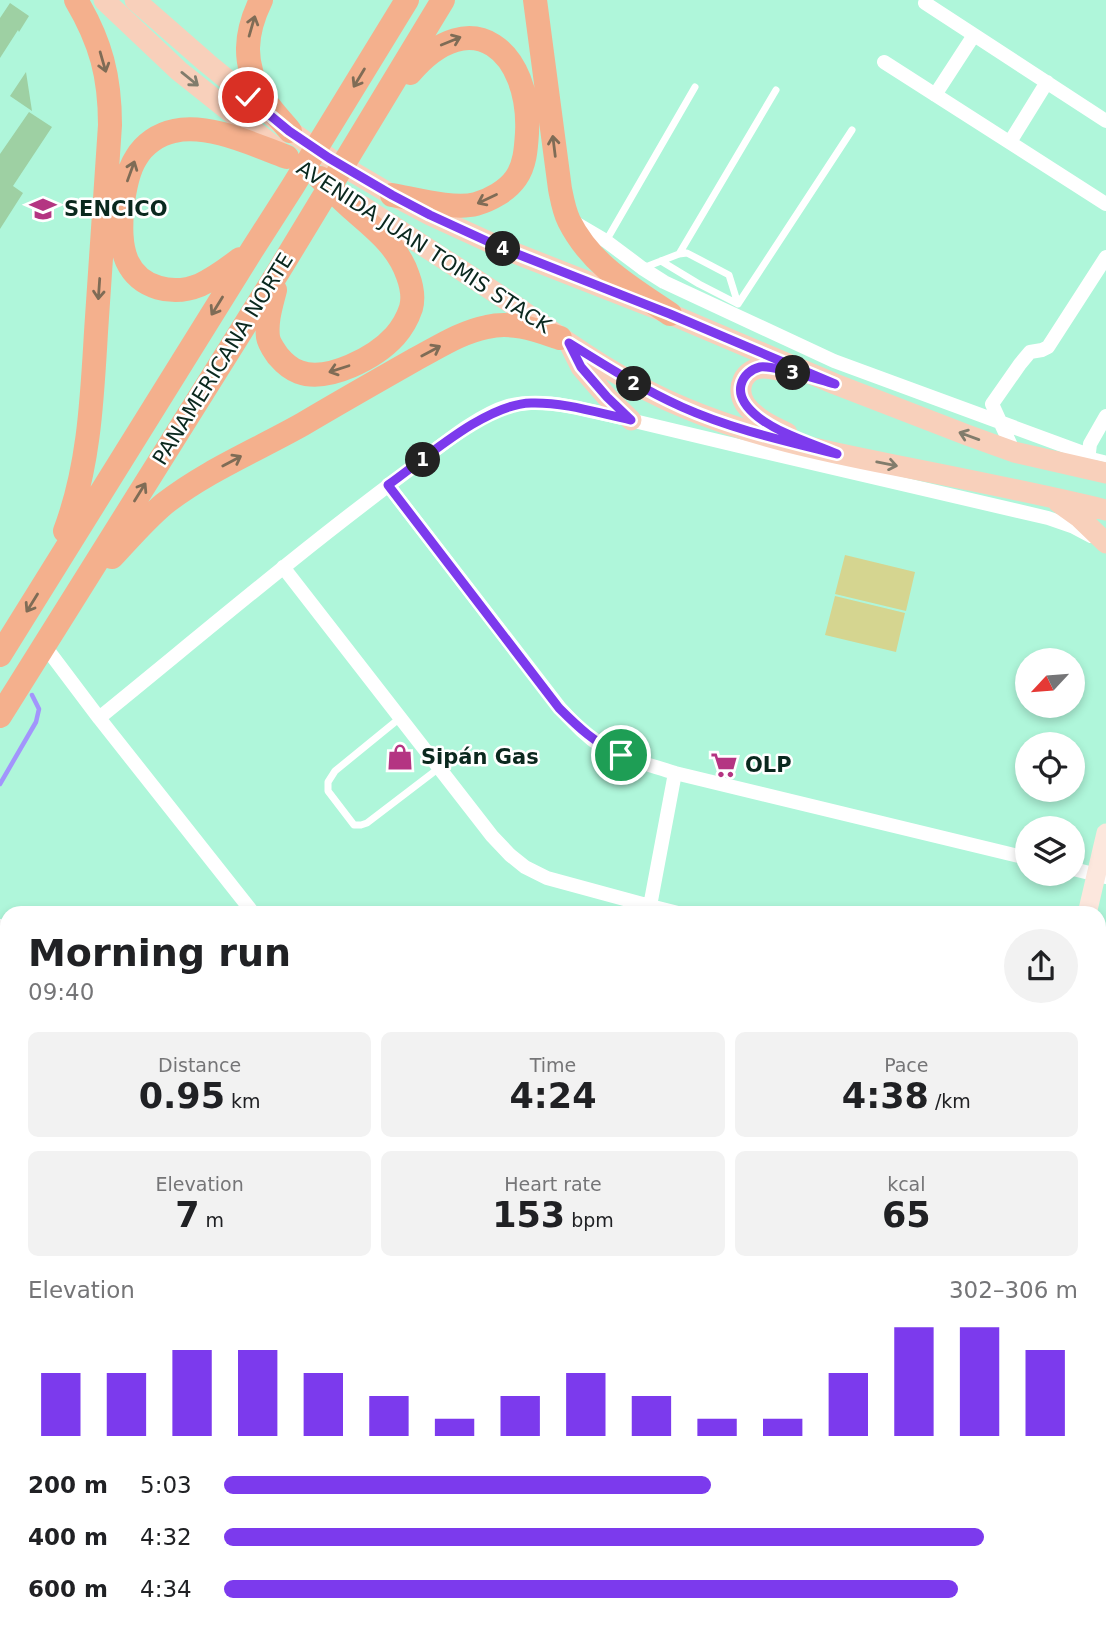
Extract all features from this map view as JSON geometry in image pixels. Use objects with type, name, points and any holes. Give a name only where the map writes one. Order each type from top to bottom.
[{"type":"highway","points":[[49,575],[73,509],[86,453],[110,125],[110,94],[105,68],[95,37],[76,0]]},
{"type":"highway","points":[[261,0],[249,30],[247,51],[262,96],[289,131]]},
{"type":"highway","points":[[376,50],[384,13],[383,0]]},
{"type":"highway","name":"PANAMERICANA NORTE","points":[[0,655],[407,0]]},
{"type":"highway","name":"PANAMERICANA NORTE","points":[[0,716],[280,269],[320,190],[363,131],[443,0]]},
{"type":"highway","points":[[535,0],[559,189],[568,219],[592,256],[617,278],[676,316]]},
{"type":"highway","points":[[381,100],[433,49],[449,40],[476,36],[492,42],[506,55],[519,77],[526,103],[526,155],[516,179],[504,190],[473,205],[452,205],[392,195]]},
{"type":"highway","points":[[252,250],[220,274],[198,285],[178,290],[162,289],[148,284],[136,274],[122,245],[123,198],[135,158],[159,136],[190,129],[236,138],[287,157]]},
{"type":"highway","points":[[280,269],[267,324],[269,341],[286,365],[300,373],[328,373],[363,360],[395,335],[405,321],[413,290],[399,256],[387,240],[320,190]]},
{"type":"highway","points":[[71,601],[147,520],[187,488],[430,351],[485,327],[503,324],[522,326],[564,340]]},
{"type":"main road","name":"AVENIDA JUAN TOMIS STACK","points":[[104,0],[180,71],[287,157],[320,190],[510,302],[630,382],[684,408],[751,432],[837,454],[1106,510]]},
{"type":"main road","name":"AVENIDA JUAN TOMIS STACK","points":[[135,0],[289,131],[329,158],[430,215],[502,248],[676,316],[835,384],[1014,452],[1097,464]]},
{"type":"main road","points":[[564,340],[581,367],[631,420]]},
{"type":"main road","points":[[835,384],[760,367],[750,371],[740,387],[746,406],[757,416],[772,426],[837,454]]},
{"type":"main road","points":[[1050,497],[1079,517],[1106,545]]},
{"type":"street","points":[[925,3],[1106,121]]},
{"type":"street","points":[[935,95],[974,35]]},
{"type":"street","points":[[884,62],[1106,204]]},
{"type":"street","points":[[1010,142],[1047,82]]},
{"type":"street","points":[[568,219],[606,241],[664,282],[696,290],[834,360],[1001,423],[1097,464]]},
{"type":"street","points":[[1014,452],[992,404],[1030,352],[1048,347],[1106,257]]},
{"type":"street","points":[[617,278],[642,268]]},
{"type":"street","points":[[676,316],[696,290]]},
{"type":"street","points":[[740,311],[749,347]]},
{"type":"street","points":[[99,718],[283,567],[460,432],[507,407],[528,403],[555,404],[631,420],[876,480],[1048,518],[1074,527],[1106,545]]},
{"type":"street","points":[[1097,464],[1090,444],[1106,416]]},
{"type":"street","points":[[388,485],[559,708],[583,732],[601,745],[621,755],[675,773],[1015,855]]},
{"type":"street","points":[[283,567],[492,836],[525,867],[547,878],[650,906],[675,773]]},
{"type":"street","points":[[44,645],[248,906]]},
{"type":"street","points":[[1090,906],[1101,876],[1106,833]]},
{"type":"lane","points":[[606,241],[695,87]]},
{"type":"lane","points":[[679,254],[776,90]]},
{"type":"lane","points":[[740,311],[852,130]]},
{"type":"lane","points":[[642,268],[687,253],[729,275],[740,311]]},
{"type":"lane","points":[[661,261],[696,290]]},
{"type":"lane","points":[[400,718],[335,771],[328,782],[328,791],[354,825],[367,823],[439,768]]},
{"type":"green space","points":[[845,555],[915,572],[906,611],[835,594]]},
{"type":"green space","points":[[835,596],[905,613],[896,652],[825,635]]},
{"type":"building","points":[[10,3],[29,16],[0,58],[0,18]]},
{"type":"building","points":[[26,72],[32,111],[10,96]]},
{"type":"building","points":[[29,112],[52,127],[13,186],[23,193],[0,229],[0,154]]},
{"type":"waterway","points":[[0,784],[36,722],[39,709],[32,695]]},
{"type":"place","name":"SENCICO","points":[[43,209]]},
{"type":"place","name":"Sipán Gas","points":[[400,757]]},
{"type":"place","name":"OLP","points":[[724,765]]},
{"type":"route","points":[[248,97],[289,131],[329,158],[430,215],[502,248],[670,314],[835,384],[760,367],[744,377],[740,387],[746,406],[757,416],[772,426],[837,454],[751,432],[684,408],[630,382],[569,343],[581,367],[631,420],[555,404],[528,403],[507,407],[460,432],[388,485],[559,708],[583,732],[621,755]]}]
